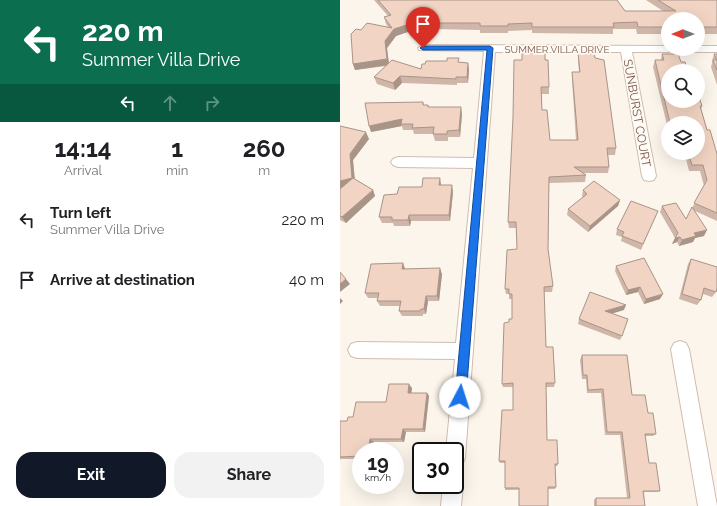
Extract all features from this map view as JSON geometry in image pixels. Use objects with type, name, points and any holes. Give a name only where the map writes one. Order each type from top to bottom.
[{"type":"street","name":"SUMMER VILLA DRIVE","points":[[423,48],[661,49]]},
{"type":"street","points":[[456,442],[490,48]]},
{"type":"street","name":"SUNBURST COURT","points":[[626,49],[649,176]]},
{"type":"street","points":[[705,49],[717,49]]},
{"type":"street","points":[[398,162],[480,163]]},
{"type":"street","points":[[680,349],[708,506]]},
{"type":"street","points":[[357,350],[464,351]]},
{"type":"street","points":[[451,506],[452,494]]},
{"type":"building","points":[[378,0],[617,0],[625,11],[676,11],[658,0],[717,0],[717,27],[705,27],[705,12],[661,12],[661,27],[638,27],[637,22],[613,23],[614,27],[532,27],[532,23],[508,24],[508,26],[480,26],[480,23],[430,23],[431,17],[394,29],[385,41],[387,59],[353,64],[351,34],[356,29],[361,30],[367,23],[392,28],[384,17],[391,15]]},
{"type":"building","points":[[522,53],[545,53],[545,60],[548,60],[549,87],[541,87],[542,110],[547,110],[550,140],[578,140],[572,72],[580,72],[578,53],[594,53],[595,58],[604,60],[616,148],[607,148],[609,167],[574,167],[586,175],[549,177],[548,249],[553,286],[544,287],[546,347],[553,347],[555,383],[546,383],[547,440],[557,440],[558,464],[555,464],[556,487],[548,487],[548,506],[519,506],[519,488],[505,488],[505,461],[499,461],[502,410],[513,410],[513,383],[502,384],[504,323],[509,322],[509,319],[512,319],[512,294],[509,294],[509,289],[505,289],[507,250],[517,249],[516,222],[508,222],[514,60],[522,60]]},
{"type":"building","points":[[663,56],[679,56],[681,62],[685,62],[686,64],[661,64],[661,85],[655,60],[664,60]]},
{"type":"building","points":[[447,58],[459,58],[458,62],[468,63],[467,77],[456,77],[456,79],[400,76],[393,83],[374,77],[392,60],[421,69],[422,64],[425,64],[426,61],[447,61]]},
{"type":"building","points":[[713,60],[717,60],[717,70]]},
{"type":"building","points":[[423,102],[423,105],[428,105],[428,107],[461,107],[459,130],[447,131],[447,134],[433,134],[434,127],[412,128],[413,124],[401,124],[402,119],[369,126],[365,103]]},
{"type":"building","points":[[666,108],[701,108],[703,116],[668,116]]},
{"type":"building","points":[[705,123],[707,130],[710,130],[717,154],[717,213],[694,203],[707,180],[703,165],[692,165],[690,160],[705,160]]},
{"type":"building","points":[[340,126],[366,132],[350,154],[352,178],[340,181]]},
{"type":"building","points":[[353,178],[373,190],[342,217],[340,216],[340,189]]},
{"type":"building","points":[[423,178],[440,178],[439,185],[452,185],[449,215],[409,215],[408,220],[392,220],[392,217],[379,217],[384,195],[397,194],[399,187],[422,187]]},
{"type":"building","points":[[594,181],[620,200],[590,226],[568,209],[587,194],[583,190]]},
{"type":"building","points":[[631,201],[658,211],[643,244],[622,236],[624,232],[617,229]]},
{"type":"building","points":[[676,203],[686,219],[692,207],[707,230],[694,233],[696,236],[682,240],[680,237],[675,238],[678,233],[662,206]]},
{"type":"building","points":[[644,258],[663,294],[646,299],[640,287],[628,290],[616,266]]},
{"type":"building","points":[[691,259],[717,267],[716,292],[704,288],[701,300],[682,294]]},
{"type":"building","points":[[403,263],[402,269],[440,268],[437,296],[426,296],[424,309],[421,309],[420,311],[399,311],[401,301],[377,301],[379,293],[365,293],[371,264]]},
{"type":"building","points":[[340,272],[346,279],[340,284]]},
{"type":"building","points":[[590,292],[626,305],[605,311],[628,319],[622,336],[579,319]]},
{"type":"building","points":[[582,355],[627,355],[632,395],[645,395],[648,413],[653,413],[656,434],[645,434],[649,463],[656,463],[660,491],[643,491],[645,506],[596,506],[596,498],[630,498],[622,432],[607,432],[603,389],[588,390],[587,375],[583,375]]},
{"type":"building","points":[[389,384],[409,384],[408,393],[427,393],[423,429],[403,429],[401,439],[370,439],[370,442],[352,442],[352,456],[340,457],[340,421],[347,421],[348,417],[353,417],[356,402],[386,402]]},
{"type":"route","points":[[423,48],[490,48],[460,397]]}]
